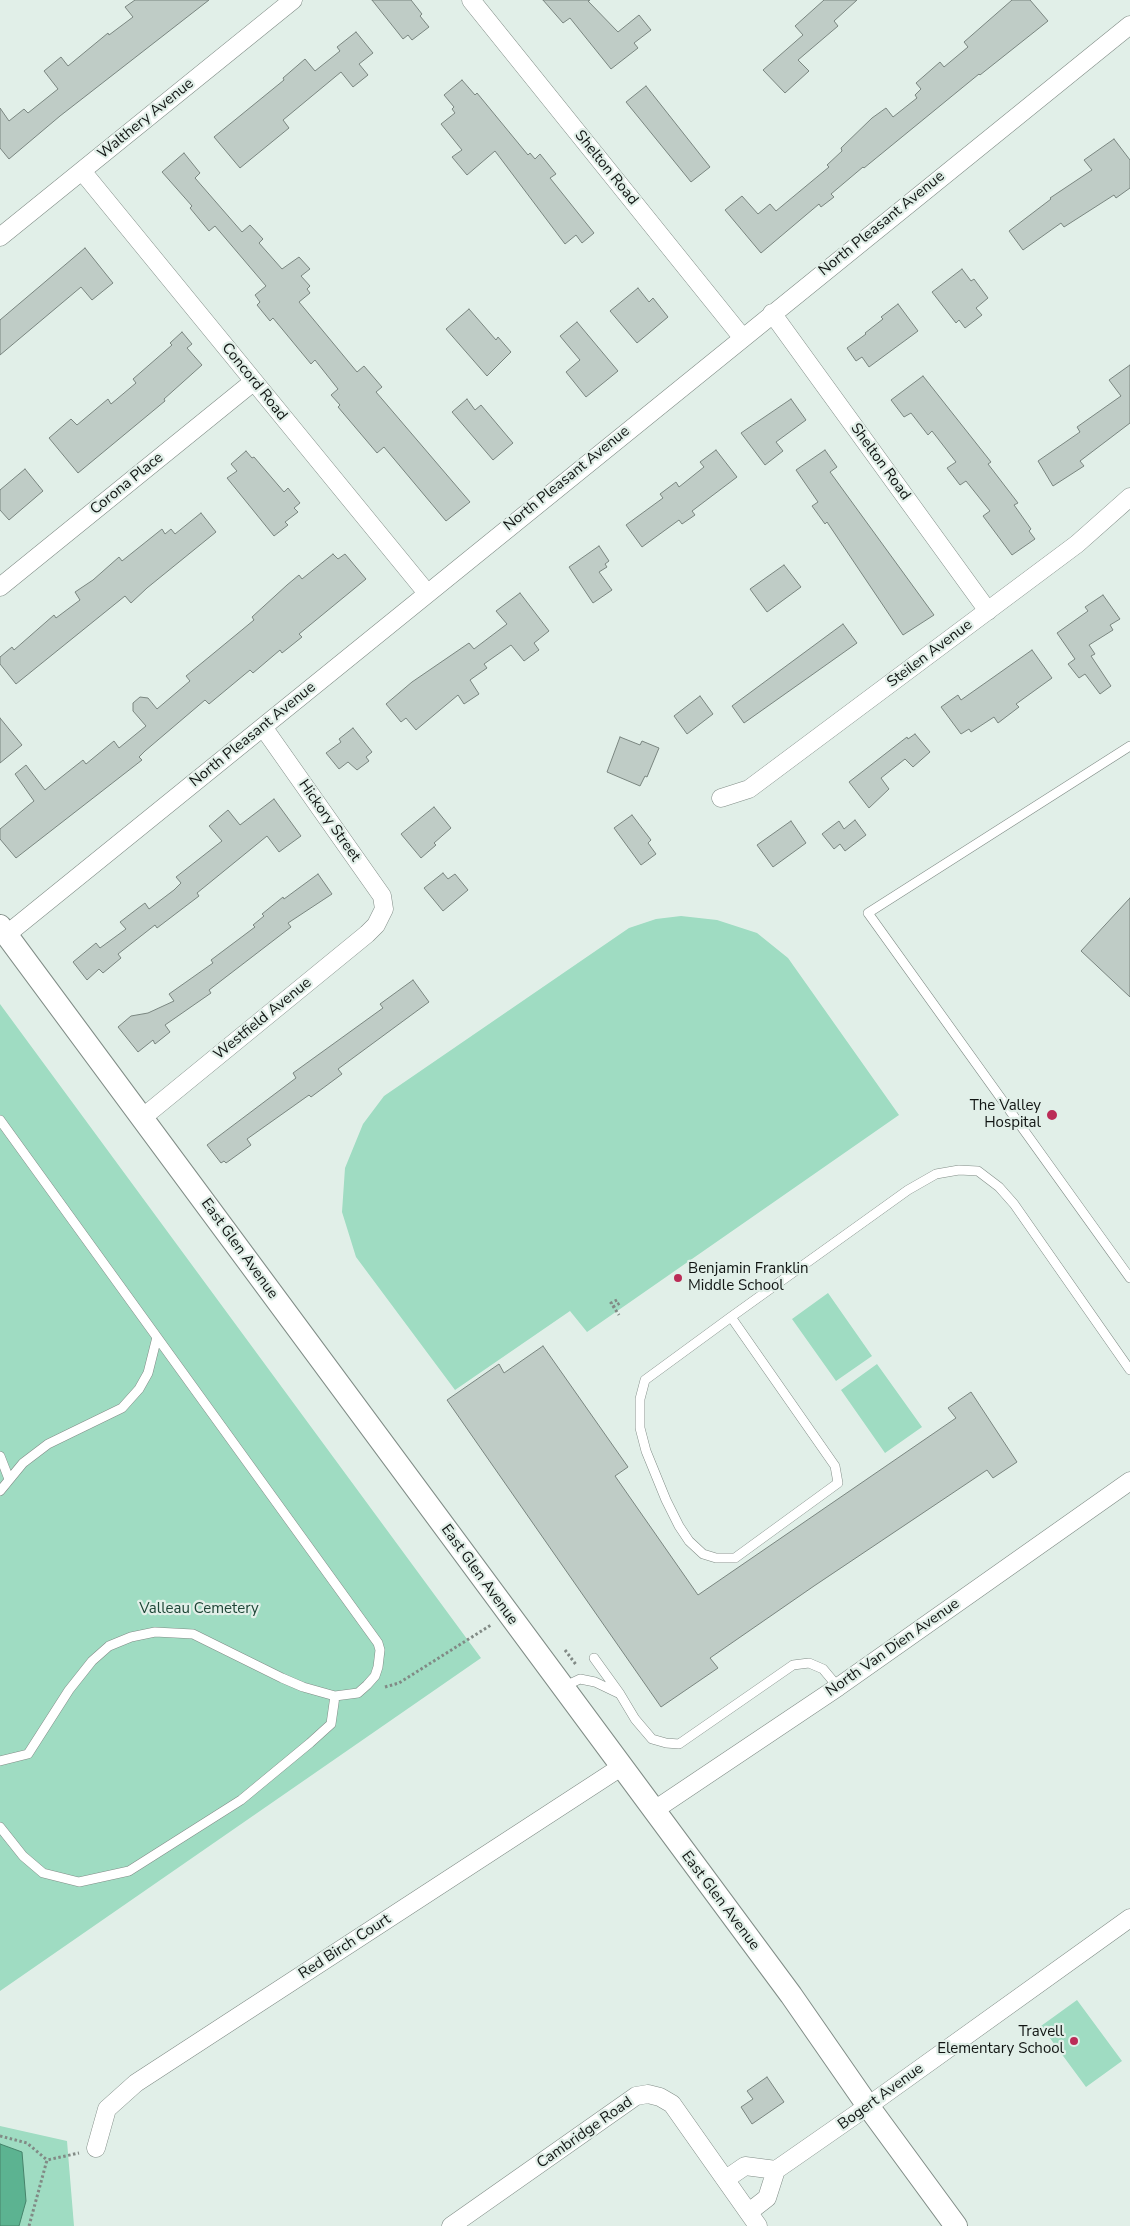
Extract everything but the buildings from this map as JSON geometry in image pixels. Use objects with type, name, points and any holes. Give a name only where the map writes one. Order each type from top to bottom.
[{"type":"street","name":"Walthery Avenue","points":[[0,238],[293,0]]},
{"type":"street","name":"Shelton Road","points":[[470,0],[742,337]]},
{"type":"street","name":"North Pleasant Avenue","points":[[3,930],[263,727],[742,337],[1130,25]]},
{"type":"street","name":"Concord Road","points":[[82,171],[427,593]]},
{"type":"street","name":"Shelton Road","points":[[772,313],[988,611]]},
{"type":"street","name":"Corona Place","points":[[0,587],[253,382]]},
{"type":"street","name":"Steilen Avenue","points":[[721,798],[749,789],[1077,544],[1130,497]]},
{"type":"street","name":"Hickory Street","points":[[263,727],[382,896],[384,909],[381,918]]},
{"type":"street","name":"Westfield Avenue","points":[[142,1118],[367,934],[381,918]]},
{"type":"street","name":"East Glen Avenue","points":[[3,930],[791,1996],[868,2106],[956,2226]]},
{"type":"street","name":"North Van Dien Avenue","points":[[653,1811],[838,1687],[1130,1481]]},
{"type":"street","name":"Red Birch Court","points":[[96,2148],[107,2109],[136,2083],[621,1767]]},
{"type":"street","name":"Bogert Avenue","points":[[776,2170],[1130,1918]]},
{"type":"street","name":"Cambridge Road","points":[[451,2226],[636,2096],[648,2094],[660,2097],[672,2104],[726,2179]]},
{"type":"street","points":[[745,2166],[776,2170],[768,2198],[754,2219],[726,2179],[745,2166]]},
{"type":"lane","points":[[1130,746],[868,913],[1130,1278]]},
{"type":"lane","points":[[0,1120],[378,1643],[380,1650],[375,1676],[367,1685],[358,1693],[334,1696],[289,1681],[193,1634],[155,1632],[131,1637],[109,1646],[97,1656],[69,1690],[28,1754],[12,1760],[0,1760]]},
{"type":"lane","points":[[0,1138],[10,1134]]},
{"type":"lane","points":[[731,1317],[835,1466],[838,1483],[735,1558],[716,1558],[703,1554],[689,1541],[666,1500],[646,1451],[640,1428],[640,1399],[645,1380],[731,1317],[915,1186],[936,1174],[959,1170],[978,1172],[999,1187],[1014,1204],[1130,1370]]},
{"type":"lane","points":[[0,1491],[23,1463],[48,1444],[122,1408],[139,1389],[148,1373],[157,1337]]},
{"type":"lane","points":[[0,1456],[9,1479]]},
{"type":"lane","points":[[594,1658],[635,1719],[652,1739],[666,1744],[679,1744],[793,1665],[809,1663],[823,1669],[838,1687]]},
{"type":"lane","points":[[561,1687],[580,1679],[595,1682],[620,1694]]},
{"type":"lane","points":[[0,1827],[23,1856],[44,1873],[79,1882],[129,1872],[241,1800],[310,1743],[331,1724],[334,1696]]},
{"type":"path","points":[[618,1301],[611,1304],[618,1315]]},
{"type":"path","points":[[367,1685],[378,1688],[399,1683],[508,1614]]},
{"type":"path","points":[[566,1650],[575,1660],[581,1671]]},
{"type":"path","points":[[0,2136],[26,2143],[47,2160]]},
{"type":"path","points":[[47,2160],[96,2148]]},
{"type":"path","points":[[29,2226],[47,2160]]},
{"type":"green space","points":[[681,916],[717,920],[757,933],[788,958],[899,1115],[587,1332],[570,1311],[455,1390],[356,1257],[342,1212],[345,1168],[363,1124],[384,1096],[629,928],[656,919]]},
{"type":"green space","name":"Valleau Cemetery","points":[[0,1004],[481,1658],[0,1991]]},
{"type":"green space","points":[[828,1293],[872,1356],[836,1381],[792,1319]]},
{"type":"green space","points":[[877,1364],[922,1427],[885,1453],[841,1390]]},
{"type":"green space","points":[[1077,2000],[1122,2061],[1086,2087],[1041,2026]]},
{"type":"green space","points":[[0,2126],[67,2141],[74,2226],[0,2226]]},
{"type":"shaded area","points":[[0,2144],[22,2152],[26,2201],[19,2226],[0,2226]]},
{"type":"place","name":"The Valley Hospital","points":[[1052,1115]]},
{"type":"place","name":"Benjamin Franklin Middle School","points":[[678,1278]]},
{"type":"place","name":"Travell Elementary School","points":[[1074,2041]]}]
